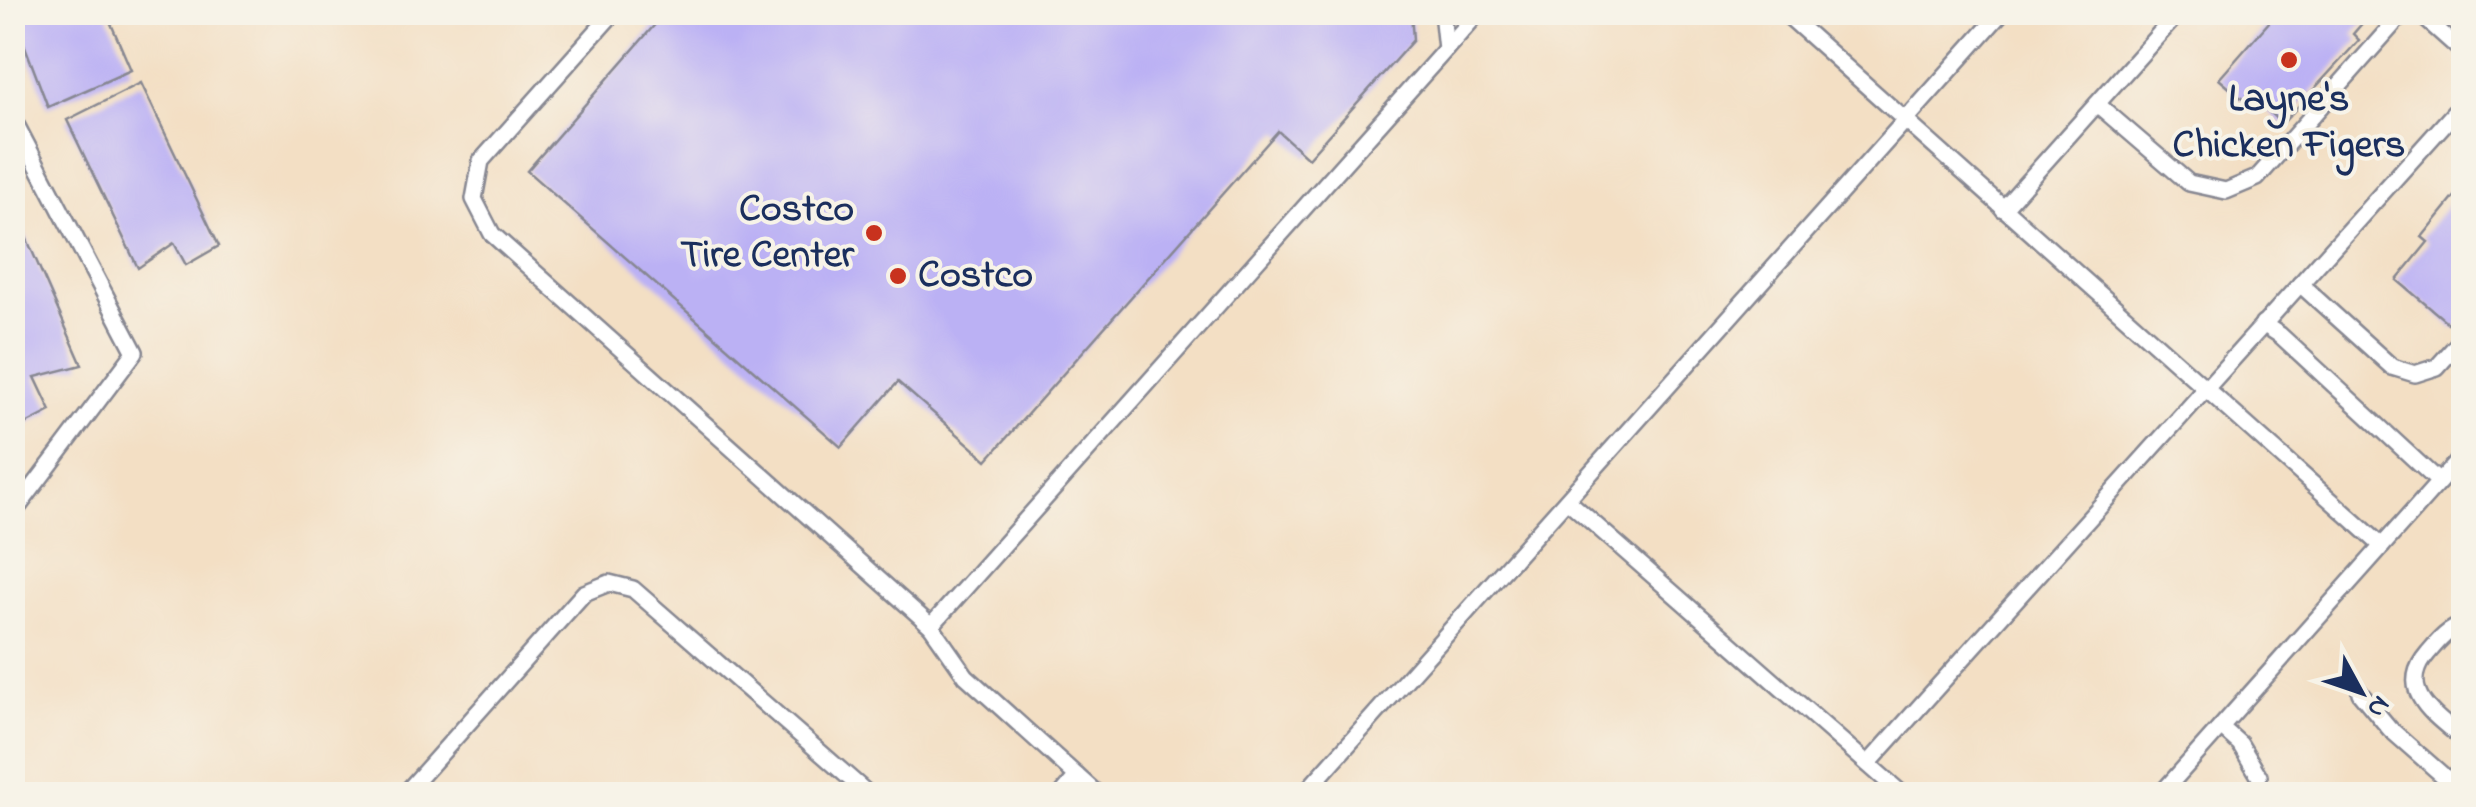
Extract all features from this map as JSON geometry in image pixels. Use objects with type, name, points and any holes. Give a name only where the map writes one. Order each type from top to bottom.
[{"type":"lane","points":[[614,12],[481,161],[474,199],[492,234],[931,626],[966,676],[1097,794]]},
{"type":"lane","points":[[1442,12],[1446,50]]},
{"type":"lane","points":[[931,626],[1479,12]]},
{"type":"lane","points":[[1784,12],[2382,546]]},
{"type":"lane","points":[[1304,794],[2002,12]]},
{"type":"lane","points":[[2003,208],[2178,12]]},
{"type":"lane","points":[[2098,104],[2189,183],[2226,191],[2257,178],[2404,12]]},
{"type":"lane","points":[[2418,12],[2464,54]]},
{"type":"lane","points":[[1868,764],[2464,102]]},
{"type":"lane","points":[[12,118],[135,352],[12,516]]},
{"type":"lane","points":[[2300,284],[2392,368],[2415,374],[2437,368],[2464,337]]},
{"type":"lane","points":[[2263,324],[2280,335],[2440,482]]},
{"type":"lane","points":[[2161,794],[2463,455]]},
{"type":"lane","points":[[1567,500],[1902,794]]},
{"type":"lane","points":[[405,794],[584,593],[609,583],[633,589],[868,794]]},
{"type":"lane","points":[[2464,624],[2450,629],[2415,668],[2415,688],[2430,711],[2464,740]]},
{"type":"lane","points":[[2360,693],[2390,730],[2464,794]]},
{"type":"lane","points":[[2221,727],[2240,744],[2259,776]]},
{"type":"lane","points":[[1062,794],[1077,776]]},
{"type":"building","points":[[12,12],[106,12],[131,70],[48,107]]},
{"type":"building","name":"Costco","points":[[666,12],[1411,12],[1413,40],[1308,158],[1278,131],[987,460],[898,382],[841,447],[527,171]]},
{"type":"building","name":"Layne's Chicken Figers","points":[[2278,12],[2357,12],[2365,20],[2353,34],[2359,40],[2282,124],[2252,96],[2246,102],[2219,79]]},
{"type":"building","points":[[141,83],[219,246],[186,265],[174,243],[138,268],[67,120]]},
{"type":"building","points":[[2461,189],[2464,319],[2455,329],[2397,280],[2428,242],[2422,237]]},
{"type":"building","points":[[12,205],[82,365],[35,377],[51,411],[12,431]]},
{"type":"place","name":"Layne's Chicken Figers","points":[[2289,60]]},
{"type":"place","name":"Costco Tire Center","points":[[874,233]]},
{"type":"place","name":"Costco","points":[[898,276]]}]
